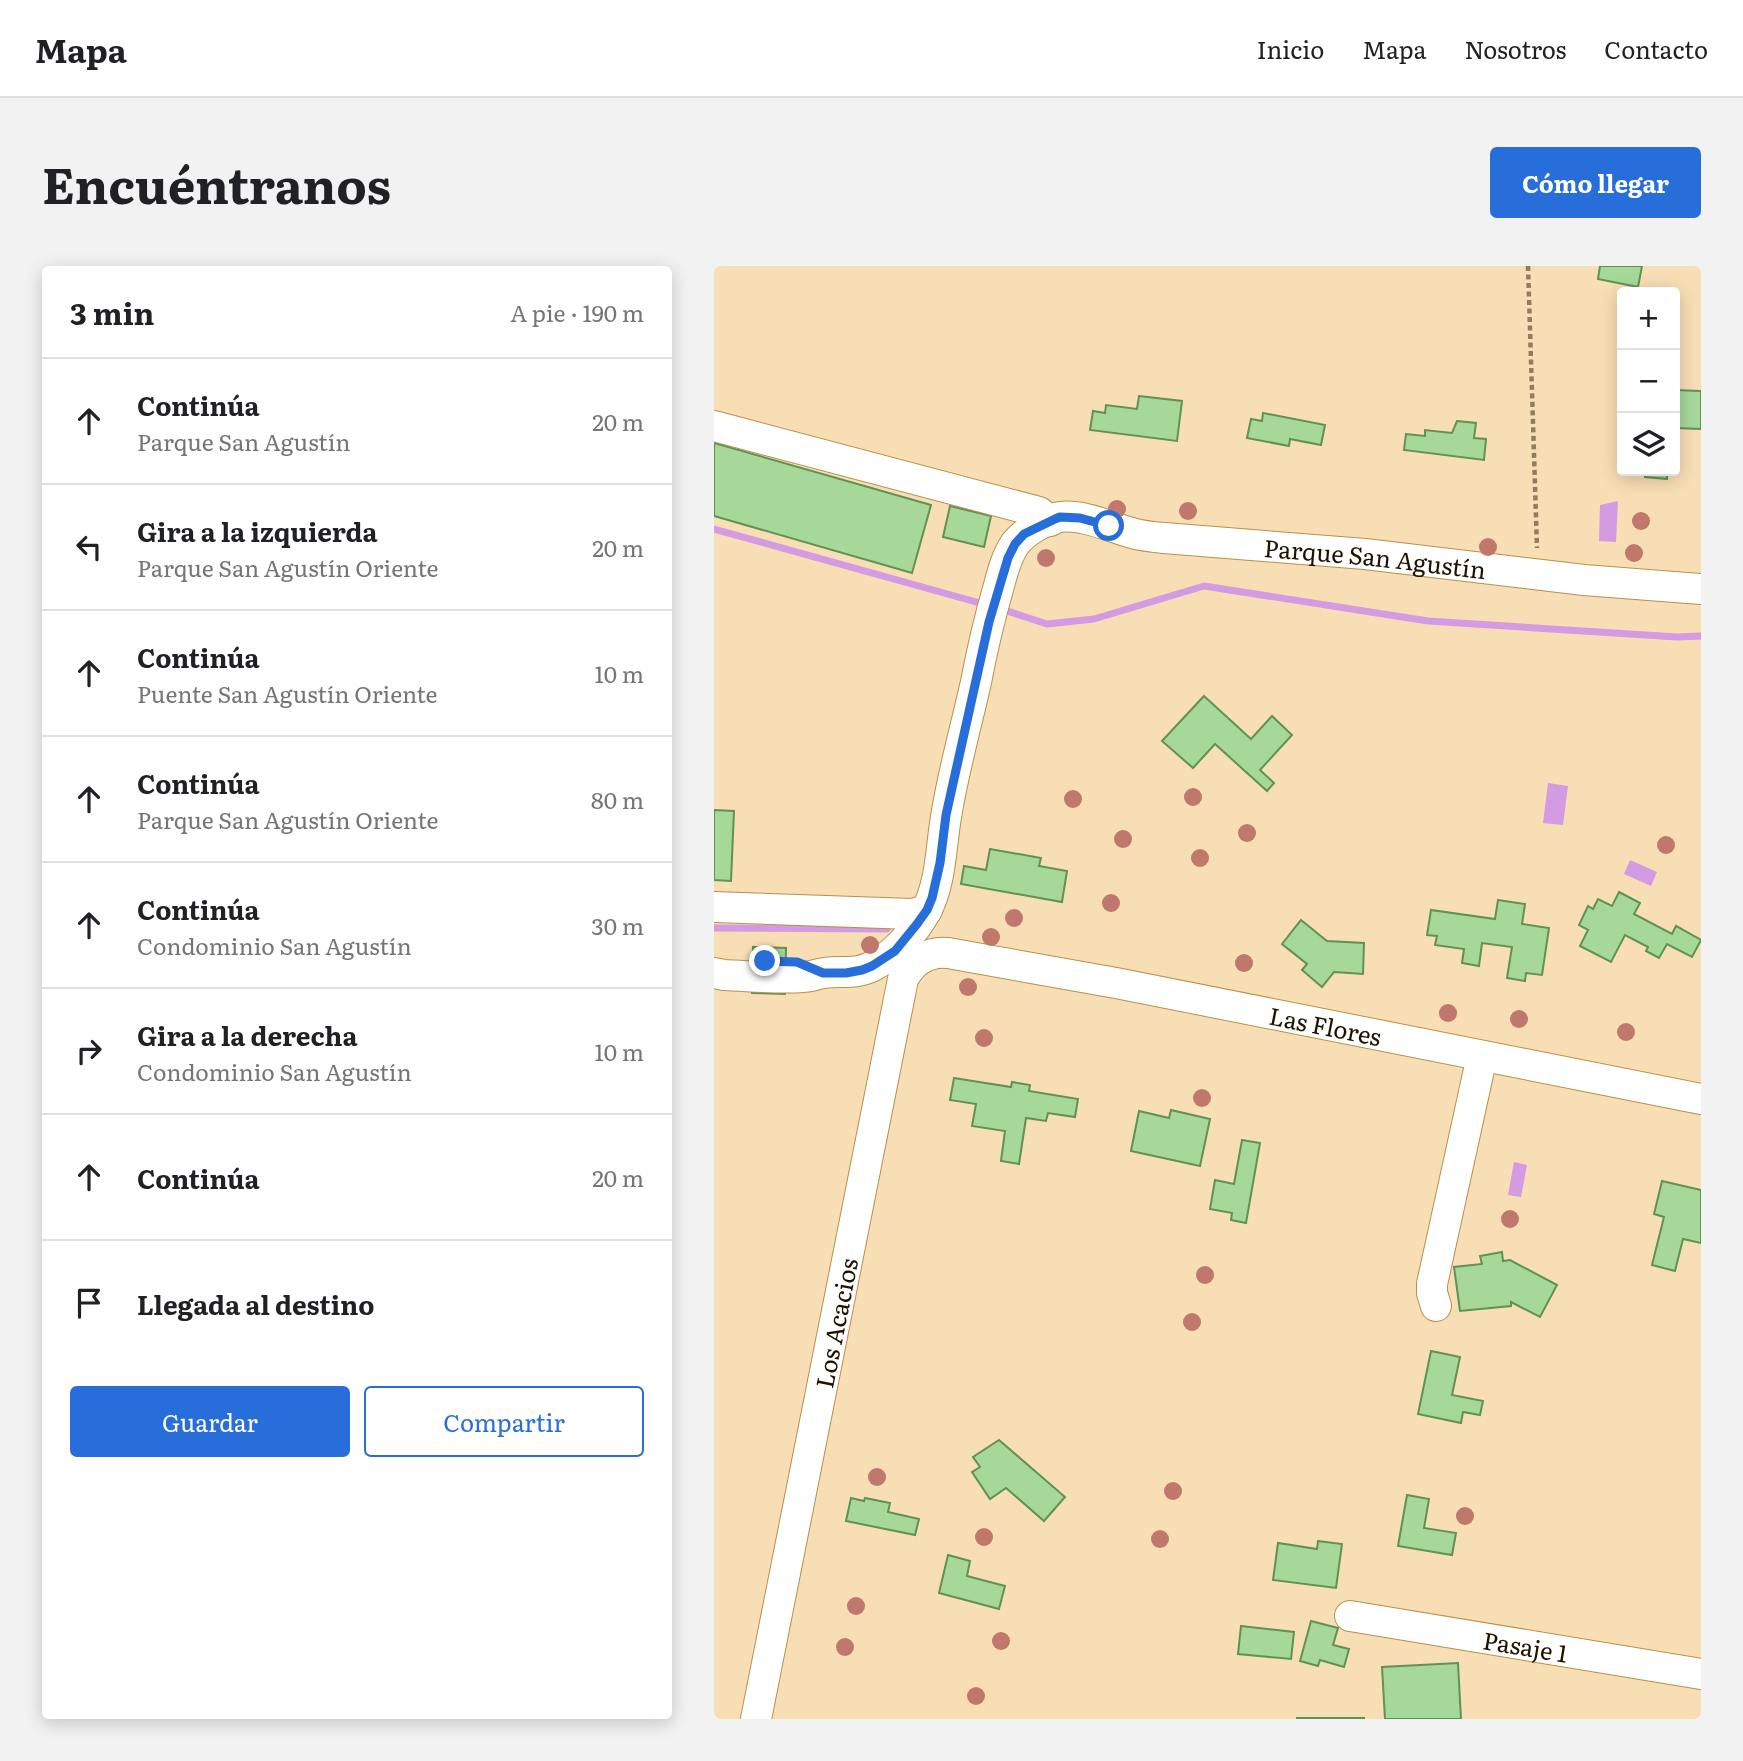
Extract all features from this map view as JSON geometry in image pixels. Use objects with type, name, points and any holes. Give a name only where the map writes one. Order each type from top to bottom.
[{"type":"street","points":[[714,426],[1039,512],[1050,521],[1024,534],[1015,544],[1002,574],[946,815],[932,898],[917,924],[895,951],[872,966],[846,973],[823,973],[797,962],[714,960]]},
{"type":"street","name":"Parque San Agustín","points":[[1050,521],[1069,517],[1154,537],[1365,554],[1584,580],[1701,589]]},
{"type":"street","points":[[714,907],[912,914],[927,910]]},
{"type":"street","name":"Las Flores","points":[[948,953],[1116,983],[1701,1100]]},
{"type":"street","name":"Los Acacios","points":[[756,1719],[903,979],[911,967],[927,955],[948,953]]},
{"type":"street","points":[[714,973],[797,978],[823,973]]},
{"type":"street","points":[[1436,1306],[1432,1284],[1482,1056]]},
{"type":"street","name":"Pasaje 1","points":[[1350,1616],[1701,1674]]},
{"type":"path","points":[[1528,266],[1537,555]]},
{"type":"shaded area","points":[[1618,501],[1616,542],[1599,541],[1600,505]]},
{"type":"shaded area","points":[[1548,783],[1568,786],[1563,825],[1543,823]]},
{"type":"shaded area","points":[[1630,860],[1657,872],[1651,886],[1624,874]]},
{"type":"shaded area","points":[[1514,1162],[1527,1165],[1521,1197],[1508,1195]]},
{"type":"building","points":[[1600,266],[1642,266],[1638,287],[1598,279]]},
{"type":"building","points":[[1680,390],[1701,391],[1701,429],[1680,428]]},
{"type":"building","points":[[1139,396],[1182,401],[1177,441],[1090,430],[1093,411],[1105,413],[1106,405],[1137,409]]},
{"type":"building","points":[[1263,413],[1325,425],[1321,445],[1290,439],[1289,446],[1247,438],[1251,419],[1262,421]]},
{"type":"building","points":[[1457,421],[1476,423],[1474,438],[1486,439],[1484,460],[1404,450],[1406,434],[1425,436],[1425,430],[1452,433]]},
{"type":"building","points":[[714,443],[931,505],[912,573],[714,516]]},
{"type":"building","points":[[1667,476],[1667,479],[1645,477]]},
{"type":"building","points":[[950,506],[991,516],[984,547],[943,537]]},
{"type":"building","points":[[1204,696],[1251,739],[1272,716],[1292,735],[1260,770],[1274,783],[1267,791],[1215,744],[1193,768],[1162,741]]},
{"type":"building","points":[[714,810],[734,811],[731,881],[714,880]]},
{"type":"building","points":[[990,849],[1041,858],[1039,866],[1067,871],[1062,902],[961,884],[964,866],[986,870]]},
{"type":"building","points":[[1619,892],[1640,903],[1634,914],[1672,934],[1676,926],[1701,940],[1692,957],[1667,944],[1659,958],[1646,951],[1648,947],[1625,935],[1611,962],[1580,946],[1588,930],[1579,925],[1588,906],[1593,909],[1598,899],[1612,906]]},
{"type":"building","points":[[1498,900],[1525,904],[1522,924],[1549,928],[1542,975],[1526,973],[1525,981],[1507,978],[1512,947],[1482,943],[1479,966],[1462,963],[1464,949],[1435,945],[1437,936],[1427,935],[1431,910],[1495,919]]},
{"type":"building","points":[[1301,920],[1327,941],[1364,943],[1363,974],[1334,972],[1322,987],[1302,970],[1307,964],[1282,944]]},
{"type":"building","points":[[753,947],[786,948],[785,994],[752,993]]},
{"type":"building","points":[[954,1078],[1011,1087],[1012,1082],[1030,1085],[1029,1091],[1078,1099],[1075,1117],[1048,1113],[1046,1121],[1026,1118],[1019,1164],[1001,1161],[1005,1131],[972,1126],[976,1104],[950,1100]]},
{"type":"building","points":[[1171,1110],[1210,1119],[1200,1166],[1131,1151],[1139,1111],[1169,1118]]},
{"type":"building","points":[[1242,1140],[1260,1143],[1246,1223],[1231,1220],[1232,1213],[1210,1209],[1215,1180],[1234,1184]]},
{"type":"building","points":[[1662,1181],[1701,1190],[1701,1243],[1683,1239],[1675,1271],[1652,1265],[1664,1217],[1654,1214]]},
{"type":"building","points":[[1502,1252],[1503,1261],[1510,1260],[1557,1285],[1540,1317],[1511,1302],[1511,1306],[1460,1311],[1454,1267],[1482,1264],[1480,1256]]},
{"type":"building","points":[[1431,1351],[1460,1357],[1452,1395],[1483,1401],[1480,1415],[1463,1412],[1461,1423],[1418,1414]]},
{"type":"building","points":[[999,1440],[1065,1497],[1044,1521],[1006,1488],[990,1499],[972,1472],[980,1467],[973,1457]]},
{"type":"building","points":[[1407,1495],[1429,1499],[1424,1528],[1456,1533],[1452,1555],[1398,1546]]},
{"type":"building","points":[[851,1498],[890,1503],[888,1512],[919,1519],[915,1535],[846,1521]]},
{"type":"building","points":[[1318,1541],[1342,1544],[1336,1588],[1273,1580],[1278,1543],[1317,1549]]},
{"type":"building","points":[[948,1555],[970,1561],[967,1576],[1005,1586],[999,1609],[939,1593]]},
{"type":"building","points":[[1311,1621],[1338,1628],[1333,1645],[1349,1649],[1344,1667],[1320,1660],[1318,1666],[1300,1661]]},
{"type":"building","points":[[1241,1626],[1294,1632],[1291,1659],[1238,1654]]},
{"type":"building","points":[[1458,1663],[1461,1719],[1385,1719],[1382,1667]]},
{"type":"building","points":[[1364,1718],[1364,1719],[1297,1719]]},
{"type":"waterway","points":[[714,529],[987,605]]},
{"type":"waterway","points":[[998,608],[1047,624],[1094,619],[1204,586],[1428,621],[1677,637],[1701,636]]},
{"type":"waterway","points":[[714,928],[887,929]]},
{"type":"route","points":[[765,961],[797,962],[823,973],[862,970],[895,951],[917,924],[932,898],[946,815],[989,622],[1008,558],[1024,534],[1060,517],[1080,518],[1109,526]]}]
